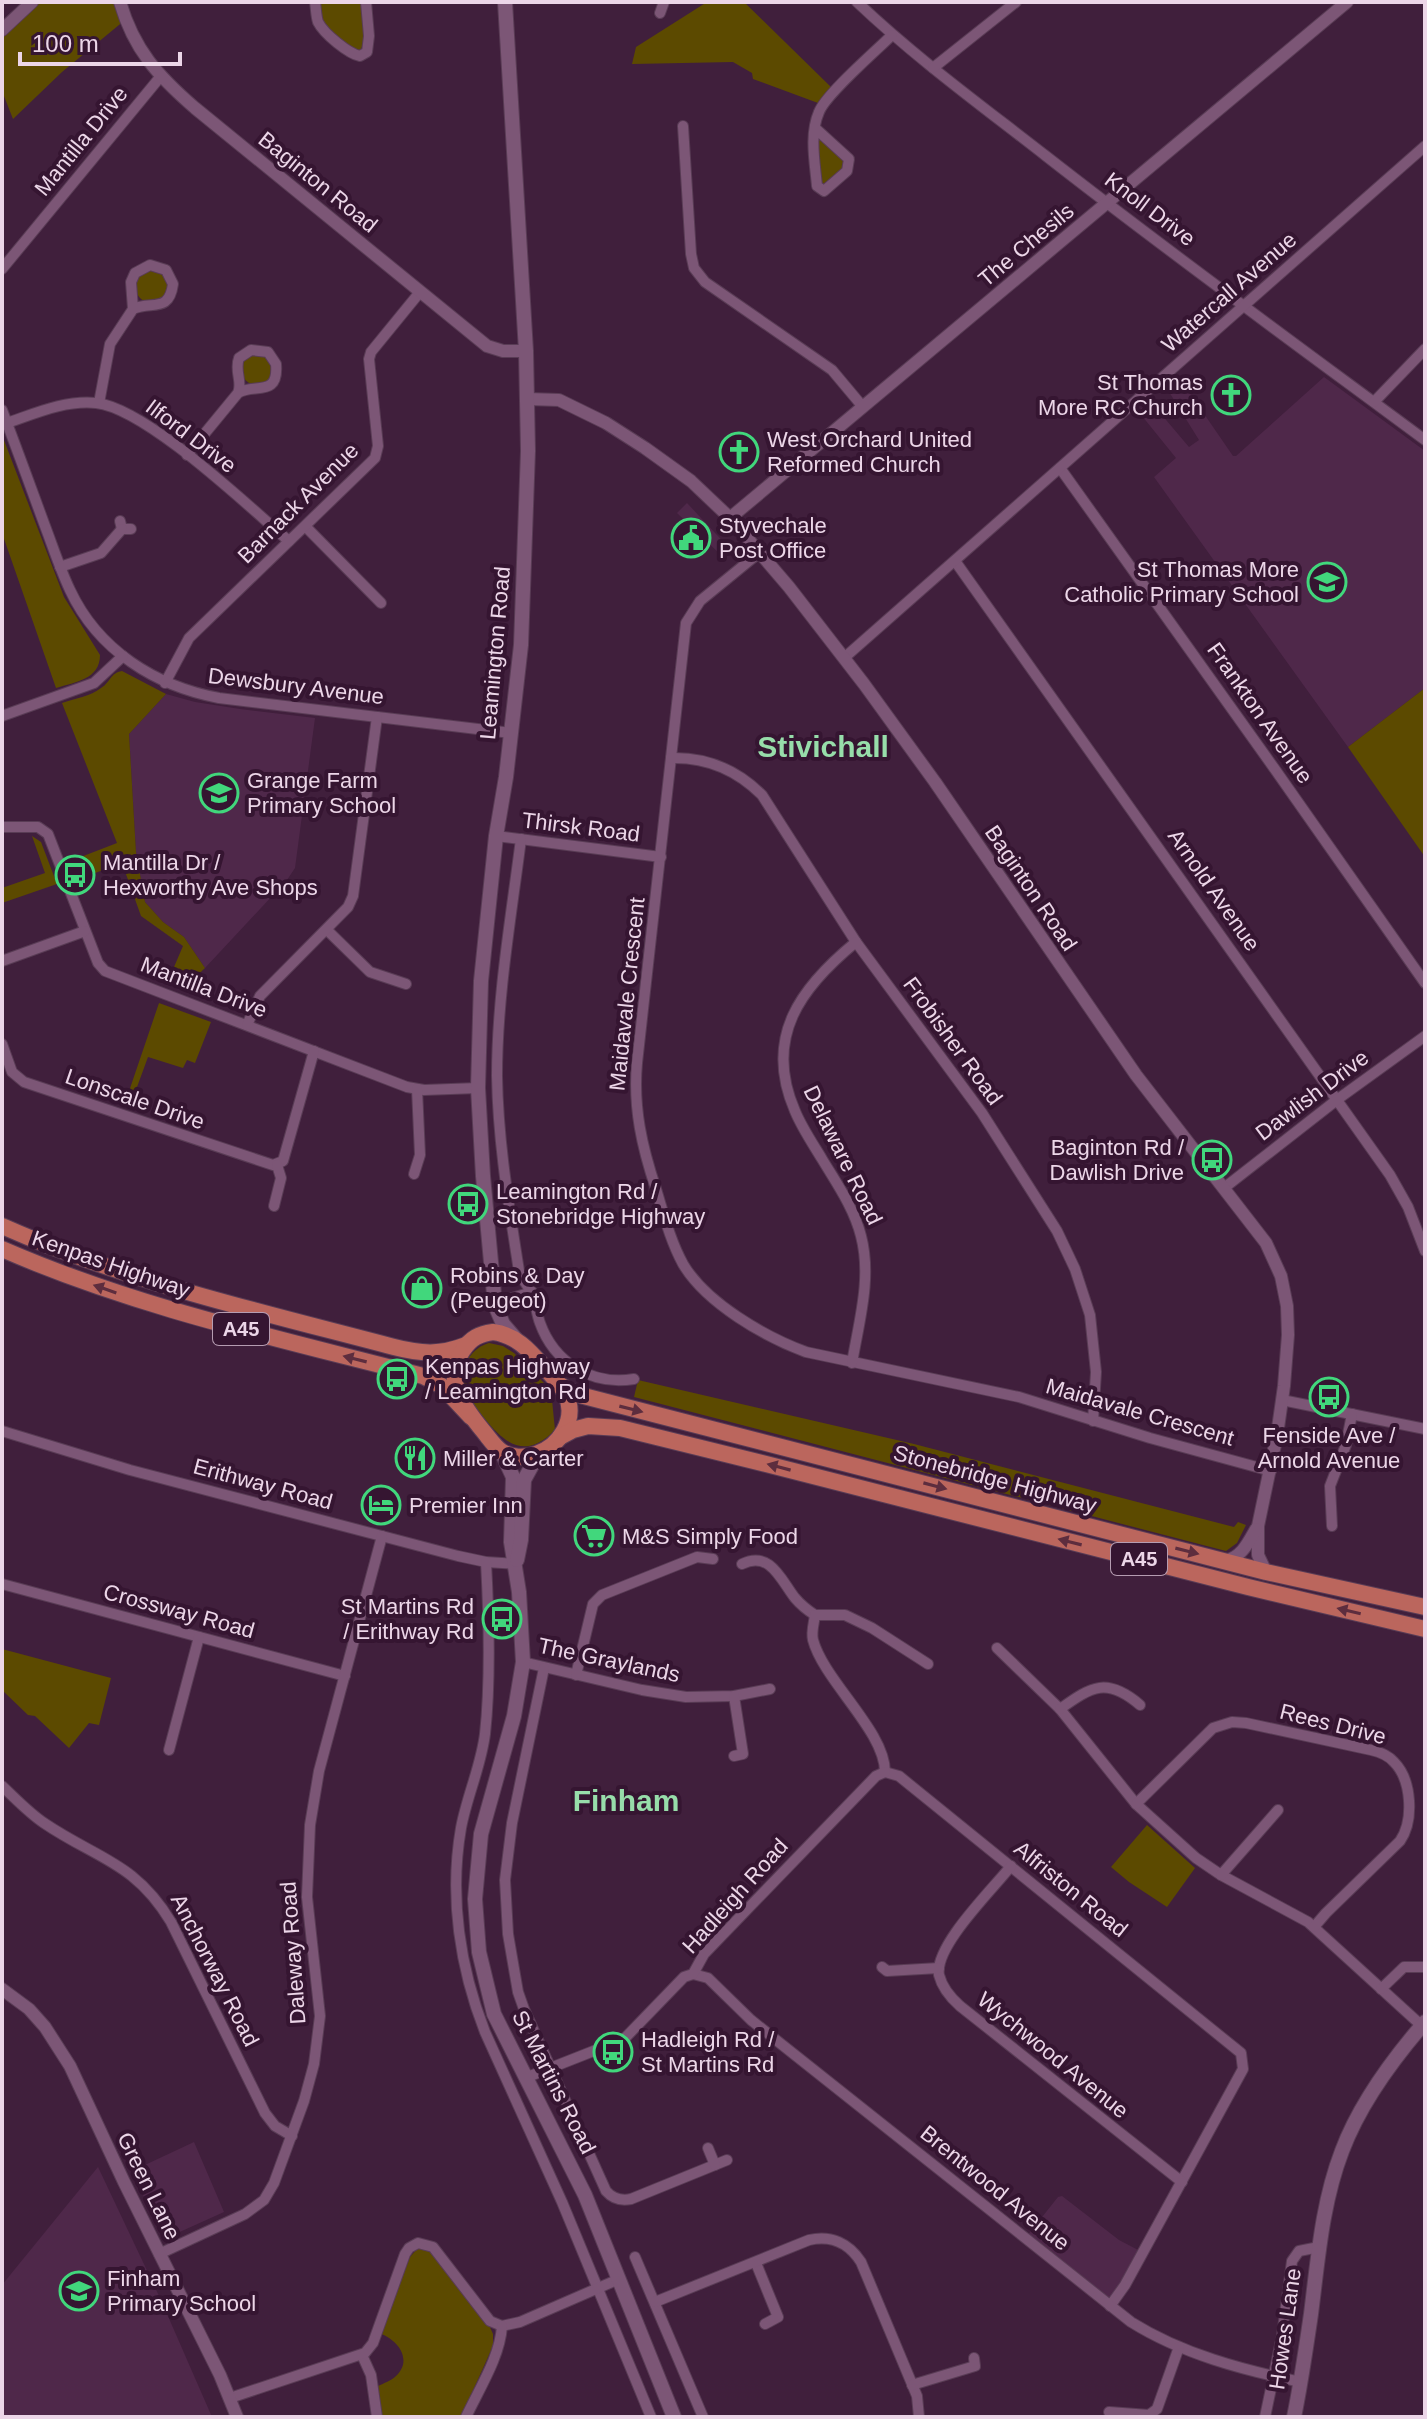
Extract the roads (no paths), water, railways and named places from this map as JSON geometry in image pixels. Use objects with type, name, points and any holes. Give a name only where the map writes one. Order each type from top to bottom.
[{"type":"highway","name":"Kenpas Highway","points":[[2,1226],[148,1281],[394,1347],[433,1354],[445,1353],[471,1341]]},
{"type":"highway","name":"Kenpas Highway","points":[[2,1249],[141,1301],[423,1376],[442,1386],[471,1417]]},
{"type":"highway","points":[[493,1332],[517,1340],[558,1384],[568,1400],[570,1413],[560,1437],[545,1450],[525,1457],[501,1451],[471,1417],[457,1393],[454,1376],[457,1361],[471,1341],[493,1332]]},
{"type":"highway","name":"Stonebridge Highway","points":[[558,1384],[576,1394],[1266,1572],[1425,1607]]},
{"type":"highway","name":"Stonebridge Highway","points":[[560,1437],[588,1426],[620,1428],[1425,1629]]},
{"type":"main road","name":"Leamington Road","points":[[505,2],[528,399],[521,645],[481,981],[478,1088],[495,1304],[503,1324],[517,1340]]},
{"type":"main road","points":[[471,1341],[488,1321],[495,1304]]},
{"type":"main road","name":"St Martins Road","points":[[516,1564],[521,1540],[524,1480],[535,1460],[545,1450]]},
{"type":"main road","name":"St Martins Road","points":[[501,1451],[513,1477],[511,1542],[516,1564],[523,1662],[514,1716],[481,1834],[475,1899],[479,1952],[487,1990],[504,2037],[574,2170],[674,2417]]},
{"type":"main road","name":"Howes Lane","points":[[1294,2417],[1326,2204],[1334,2176],[1353,2126],[1381,2079],[1423,2024]]},
{"type":"street","points":[[2,30],[32,2]]},
{"type":"street","name":"Baginton Road","points":[[120,2],[138,47],[161,76],[195,108],[487,346],[503,351],[526,351]]},
{"type":"street","points":[[315,2],[318,22],[323,29],[350,54],[360,56],[367,52],[369,42],[366,2]]},
{"type":"street","name":"Knoll Drive","points":[[857,2],[933,68],[1107,203],[1425,440]]},
{"type":"street","points":[[933,68],[1016,2]]},
{"type":"street","name":"The Chesils","points":[[730,518],[1347,2]]},
{"type":"street","points":[[815,128],[849,159],[847,171],[824,191],[817,186],[814,142],[815,128],[822,106],[892,35]]},
{"type":"street","name":"Mantilla Drive","points":[[2,269],[161,76]]},
{"type":"street","points":[[683,126],[691,254],[697,274],[832,370],[863,407]]},
{"type":"street","name":"Watercall Avenue","points":[[844,658],[1425,146]]},
{"type":"street","points":[[99,403],[110,344],[133,309],[162,304],[168,298],[173,284],[166,270],[150,265],[135,273],[131,282],[133,309]]},
{"type":"street","name":"Barnack Avenue","points":[[165,683],[189,638],[375,458],[378,446],[369,359],[371,352],[420,292]]},
{"type":"street","points":[[1374,402],[1425,349]]},
{"type":"street","points":[[187,455],[238,393],[240,386],[236,368],[239,358],[251,350],[268,352],[276,364],[274,380],[266,388],[238,393]]},
{"type":"street","name":"Baginton Road","points":[[528,399],[559,400],[606,423],[645,448],[691,481],[760,552],[844,658],[935,782],[1136,1075],[1260,1234],[1281,1276],[1287,1306],[1288,1335],[1271,1471],[1258,1526],[1258,1555],[1266,1572]]},
{"type":"street","name":"Ilford Drive","points":[[7,423],[61,405],[82,402],[122,410],[145,423],[187,455],[289,541]]},
{"type":"street","name":"Dewsbury Avenue","points":[[2,410],[71,593],[101,636],[138,668],[165,683],[196,694],[511,733]]},
{"type":"street","name":"Frankton Avenue","points":[[1060,468],[1425,983]]},
{"type":"street","points":[[60,567],[101,553],[124,526]]},
{"type":"street","points":[[306,527],[381,603]]},
{"type":"street","name":"Maidavale Crescent","points":[[760,552],[700,601],[688,619],[636,1085],[642,1145],[670,1234],[691,1275],[706,1292],[741,1318],[790,1346],[818,1356],[983,1388],[1271,1471]]},
{"type":"street","name":"Arnold Avenue","points":[[955,561],[1338,1099],[1403,1196],[1425,1251]]},
{"type":"street","points":[[2,716],[94,683],[123,656]]},
{"type":"street","points":[[247,1025],[260,996],[327,930],[348,907],[353,896],[377,717]]},
{"type":"street","name":"Frobisher Road","points":[[671,758],[713,763],[735,773],[756,789],[856,942],[982,1113],[1066,1248],[1083,1288],[1092,1325],[1096,1372],[1093,1421]]},
{"type":"street","name":"Mantilla Drive","points":[[2,827],[33,826],[44,829],[48,834],[102,969],[417,1089],[478,1088]]},
{"type":"street","name":"Thirsk Road","points":[[496,836],[661,857]]},
{"type":"street","points":[[521,839],[503,977],[497,1078],[503,1177],[519,1271],[532,1292],[540,1324],[567,1364],[601,1378],[634,1379]]},
{"type":"street","points":[[327,930],[370,972],[406,984]]},
{"type":"street","points":[[2,961],[85,931]]},
{"type":"street","name":"Delaware Road","points":[[852,1363],[866,1284],[865,1251],[854,1214],[795,1111],[784,1061],[792,1015],[805,991],[824,969],[856,942]]},
{"type":"street","name":"Dawlish Drive","points":[[1224,1188],[1425,1036]]},
{"type":"street","name":"Lonscale Drive","points":[[2,1044],[12,1072],[24,1082],[277,1165]]},
{"type":"street","points":[[274,1206],[281,1178],[277,1165],[283,1161],[314,1051]]},
{"type":"street","points":[[414,1174],[420,1155],[417,1089]]},
{"type":"street","points":[[495,1304],[532,1292]]},
{"type":"street","points":[[1282,1400],[1425,1429]]},
{"type":"street","points":[[1332,1526],[1330,1486],[1346,1445],[1352,1414]]},
{"type":"street","name":"Erithway Road","points":[[2,1431],[93,1460],[382,1536],[486,1562],[516,1564]]},
{"type":"street","name":"Baginton Road","points":[[1225,1561],[1233,1559],[1243,1550],[1258,1526]]},
{"type":"street","name":"Daleway Road","points":[[159,2254],[258,2205],[271,2189],[311,2078],[320,2029],[307,1897],[310,1825],[319,1771],[382,1536]]},
{"type":"street","points":[[576,1675],[593,1604],[602,1595],[697,1557],[713,1559]]},
{"type":"street","points":[[742,1564],[756,1560],[772,1566],[797,1600],[815,1615],[845,1615],[872,1628],[928,1664]]},
{"type":"street","name":"St Martins Road","points":[[486,1562],[485,1734],[459,1842],[457,1880],[461,1948],[467,1981],[485,2032],[545,2164],[651,2417]]},
{"type":"street","name":"Crossway Road","points":[[2,1584],[345,1676]]},
{"type":"street","points":[[815,1615],[814,1642],[822,1660],[882,1755],[885,1772]]},
{"type":"street","points":[[169,1750],[199,1637]]},
{"type":"street","points":[[997,1648],[1060,1709],[1136,1804],[1196,1858],[1314,1927],[1423,2024]]},
{"type":"street","name":"The Graylands","points":[[523,1662],[674,1696],[712,1698],[770,1689]]},
{"type":"street","name":"St Martins Road","points":[[544,1668],[512,1823],[505,1880],[508,1934],[518,1992],[606,2191],[621,2200],[631,2199],[715,2165]]},
{"type":"street","points":[[1060,1709],[1083,1692],[1101,1687],[1119,1690],[1140,1705]]},
{"type":"street","points":[[734,1696],[743,1754],[734,1756]]},
{"type":"street","name":"Rees Drive","points":[[1136,1804],[1208,1732],[1226,1723],[1246,1723],[1388,1756],[1403,1776],[1410,1812],[1407,1831],[1314,1927]]},
{"type":"street","name":"Alfriston Road","points":[[885,1772],[899,1776],[1241,2053],[1243,2069],[1125,2285],[1110,2306]]},
{"type":"street","name":"Hadleigh Road","points":[[525,2078],[624,2039],[684,1977],[693,1974],[704,1954],[806,1846],[876,1776],[885,1772]]},
{"type":"street","name":"Anchorway Road","points":[[2,1786],[42,1822],[120,1866],[152,1892],[179,1937],[265,2113],[275,2126],[292,2136]]},
{"type":"street","points":[[1221,1875],[1278,1810]]},
{"type":"street","points":[[882,1967],[887,1971],[939,1968],[952,1937],[1011,1866]]},
{"type":"street","points":[[1381,1989],[1404,1967],[1425,1967]]},
{"type":"street","name":"Wychwood Avenue","points":[[939,1968],[943,1985],[960,2006],[1182,2182]]},
{"type":"street","name":"Brentwood Avenue","points":[[693,1974],[708,1978],[751,2020],[1110,2306],[1152,2336],[1275,2377],[1301,2382]]},
{"type":"street","name":"Green Lane","points":[[2,1989],[29,2009],[45,2027],[70,2066],[237,2417]]},
{"type":"street","points":[[708,2148],[715,2165],[727,2160]]},
{"type":"street","points":[[655,2302],[818,2238],[828,2238],[845,2245],[861,2262],[917,2396],[919,2417]]},
{"type":"street","points":[[230,2398],[362,2355],[373,2343],[405,2254],[418,2243],[433,2247],[490,2321],[502,2326],[520,2322],[619,2279]]},
{"type":"street","name":"Howes Lane","points":[[1275,2377],[1292,2261],[1299,2251],[1319,2247]]},
{"type":"street","points":[[635,2257],[703,2417]]},
{"type":"street","points":[[756,2263],[778,2317],[765,2324]]},
{"type":"street","points":[[466,2417],[498,2346],[502,2326]]},
{"type":"street","points":[[1109,2412],[1149,2415],[1157,2409],[1179,2347]]},
{"type":"street","points":[[362,2355],[371,2375],[377,2417]]},
{"type":"street","points":[[912,2385],[975,2366],[974,2358]]},
{"type":"street","points":[[1265,2417],[1275,2377]]},
{"type":"place","name":"St Thomas More RC Church","points":[[1231,395]]},
{"type":"place","name":"West Orchard United Reformed Church","points":[[739,452]]},
{"type":"place","name":"Styvechale Post Office","points":[[691,538]]},
{"type":"place","name":"St Thomas More Catholic Primary School","points":[[1327,582]]},
{"type":"place","name":"Grange Farm Primary School","points":[[219,793]]},
{"type":"place","name":"Mantilla Dr / Hexworthy Ave Shops","points":[[75,875]]},
{"type":"place","name":"Baginton Rd / Dawlish Drive","points":[[1212,1160]]},
{"type":"place","name":"Leamington Rd / Stonebridge Highway","points":[[468,1204]]},
{"type":"place","name":"Robins & Day (Peugeot)","points":[[422,1288]]},
{"type":"place","name":"Kenpas Highway / Leamington Rd","points":[[397,1379]]},
{"type":"place","name":"Fenside Ave / Arnold Avenue","points":[[1329,1397]]},
{"type":"place","name":"Miller & Carter","points":[[415,1458]]},
{"type":"place","name":"Premier Inn","points":[[381,1505]]},
{"type":"place","name":"M&S Simply Food","points":[[594,1536]]},
{"type":"place","name":"St Martins Rd / Erithway Rd","points":[[502,1619]]},
{"type":"place","name":"Hadleigh Rd / St Martins Rd","points":[[613,2052]]},
{"type":"place","name":"Finham Primary School","points":[[79,2291]]},
{"type":"district","name":"Stivichall","points":[[823,746]]},
{"type":"district","name":"Finham","points":[[626,1800]]}]
